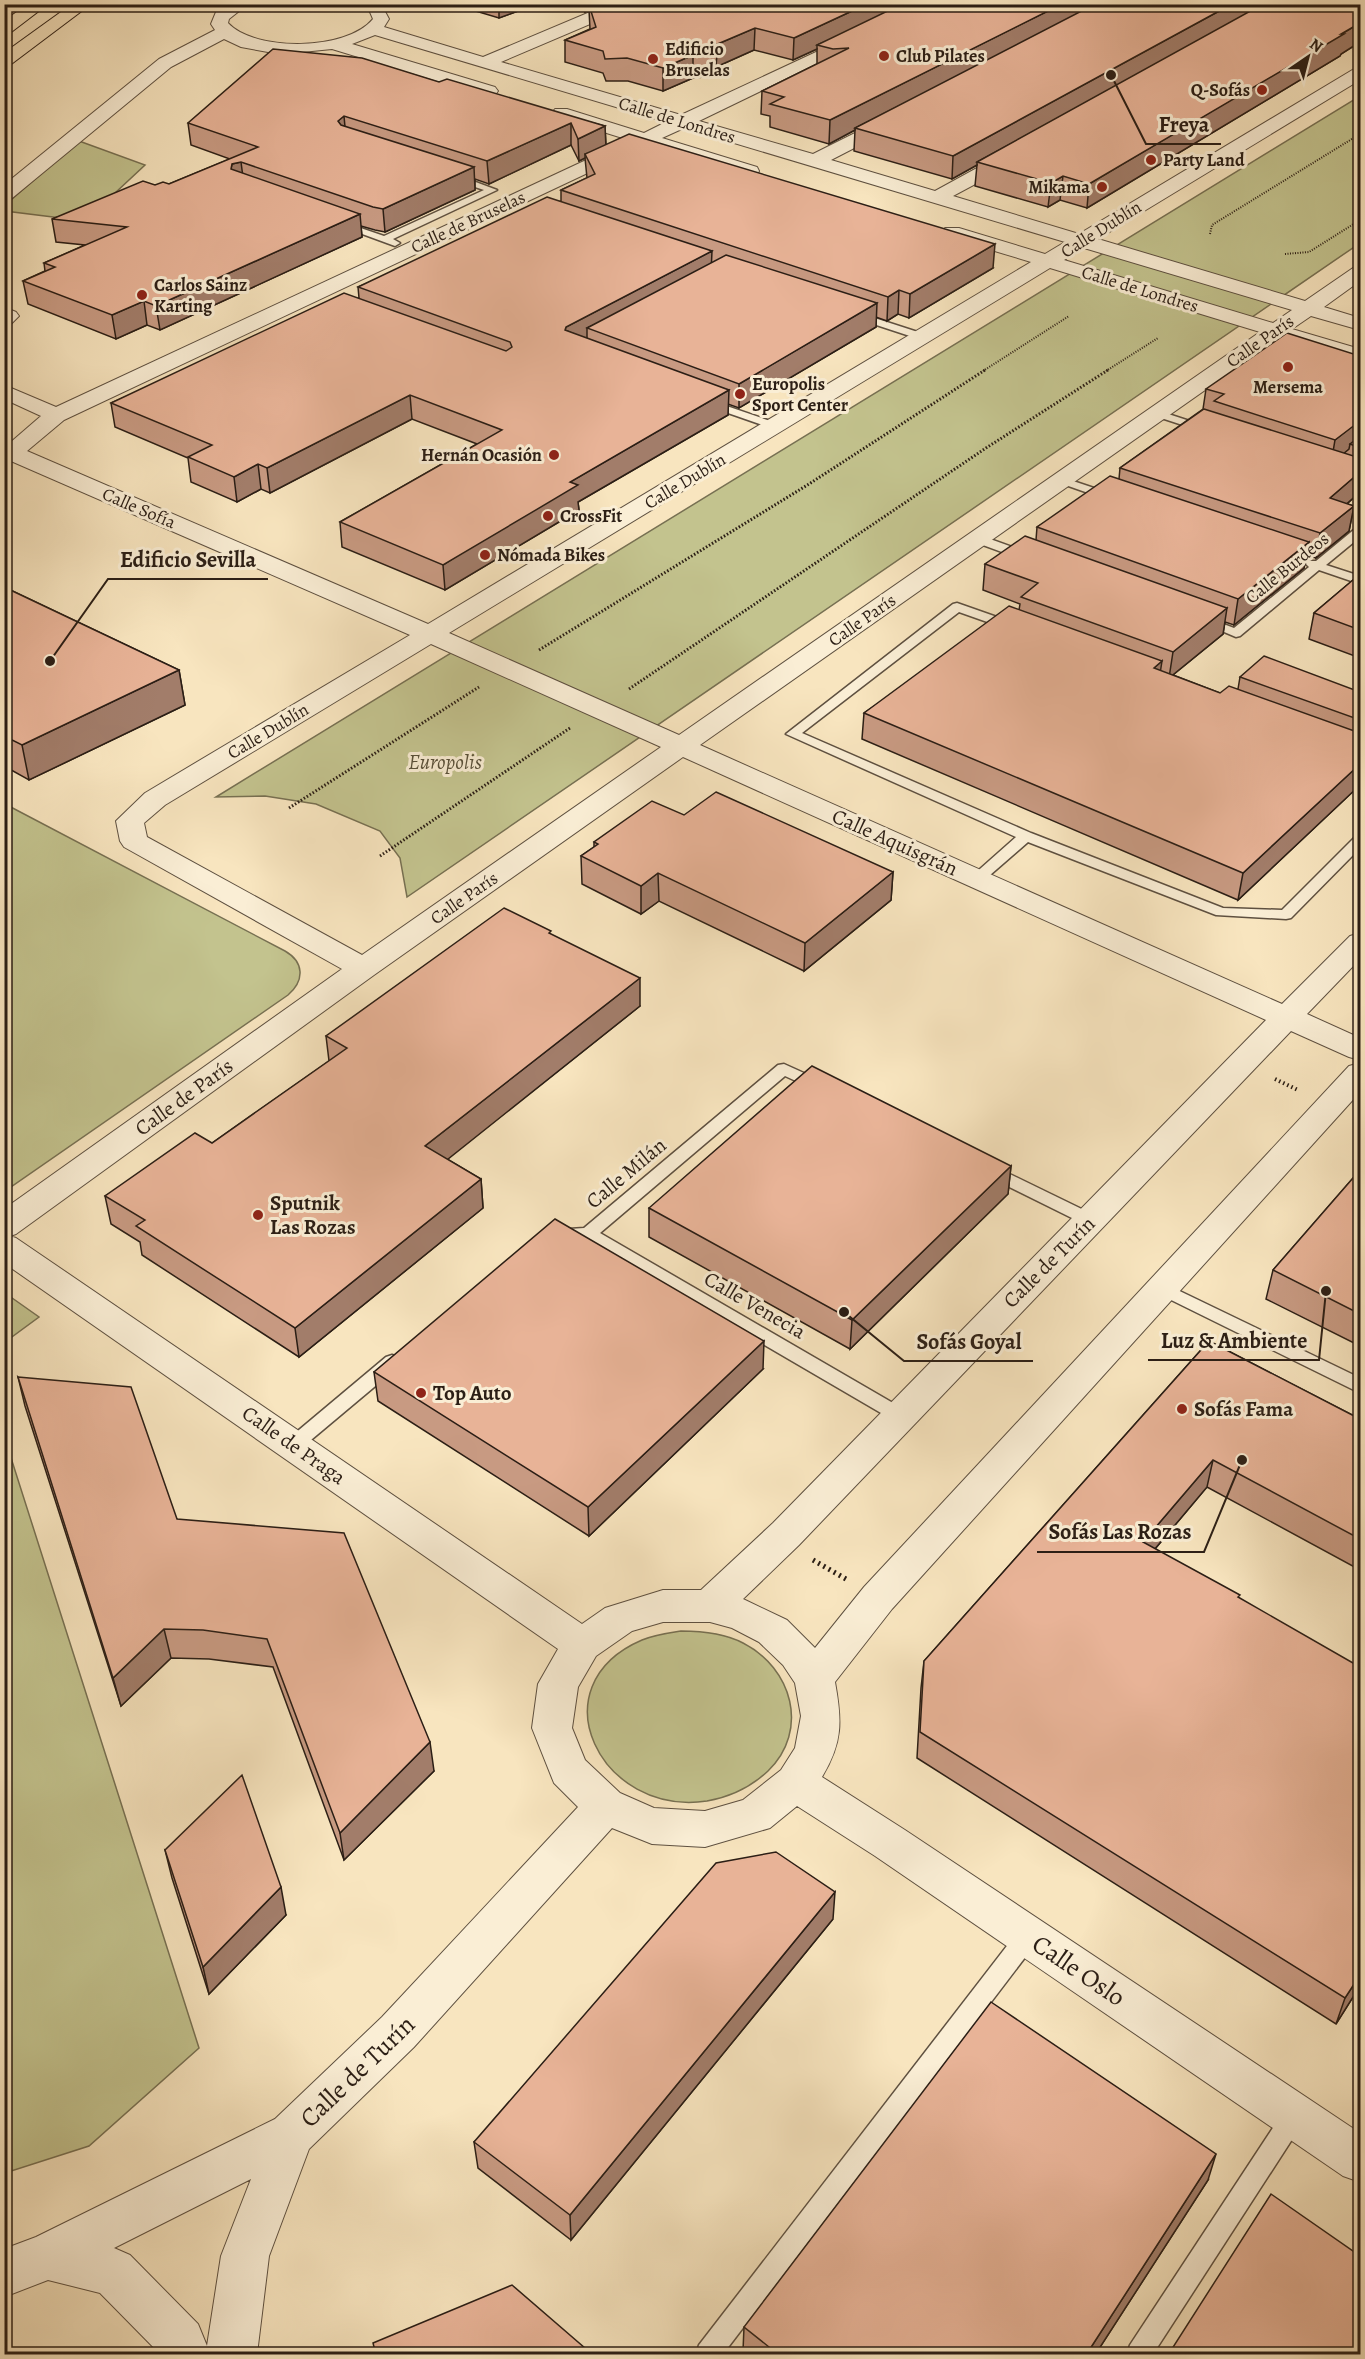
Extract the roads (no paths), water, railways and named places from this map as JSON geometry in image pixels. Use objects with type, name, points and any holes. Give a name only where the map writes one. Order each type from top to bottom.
[{"type":"highway","points":[[4,18],[23,4]]},
{"type":"highway","points":[[4,29],[40,4]]},
{"type":"highway","points":[[4,62],[83,4]]},
{"type":"street","points":[[240,4],[222,16],[219,24],[224,32],[236,39],[264,46],[307,47],[357,38],[373,29],[381,19],[377,9],[369,4]]},
{"type":"street","points":[[485,62],[624,4]]},
{"type":"street","name":"Calle de Bruselas","points":[[12,453],[56,415],[315,299],[409,250],[518,204],[683,121],[933,4]]},
{"type":"street","name":"Calle de Londres","points":[[373,29],[1360,324]]},
{"type":"street","points":[[4,195],[165,63],[224,32]]},
{"type":"street","points":[[333,44],[506,96]]},
{"type":"street","name":"Calle Dublín","points":[[363,968],[134,841],[130,821],[155,799],[1360,73]]},
{"type":"street","name":"Calle de Londres","points":[[540,107],[765,175]]},
{"type":"street","points":[[814,160],[913,110]]},
{"type":"street","points":[[938,197],[1034,144]]},
{"type":"street","name":"Calle de Londres","points":[[935,227],[1360,356]]},
{"type":"street","name":"Calle París","points":[[363,968],[1360,272]]},
{"type":"street","points":[[4,313],[9,316],[4,320]]},
{"type":"street","points":[[4,391],[56,415]]},
{"type":"street","name":"Calle Sofía","points":[[12,453],[430,634]]},
{"type":"street","name":"Calle Aquisgrán","points":[[430,634],[1360,1050]]},
{"type":"street","name":"Calle de Turín","points":[[710,1606],[779,1540],[1360,942]]},
{"type":"street","name":"Calle de París","points":[[4,1226],[363,968]]},
{"type":"street","points":[[814,1679],[878,1598],[1360,1073]]},
{"type":"street","name":"Calle de Praga","points":[[4,1246],[582,1645]]},
{"type":"street","points":[[663,1605],[710,1606],[743,1615],[773,1631],[797,1653],[814,1679],[821,1716],[815,1752],[796,1783],[755,1815],[705,1829],[652,1826],[605,1806],[569,1771],[552,1728],[558,1683],[582,1645],[619,1619],[663,1605]]},
{"type":"street","name":"Calle Oslo","points":[[796,1783],[1360,2160]]},
{"type":"street","name":"Calle de Turín","points":[[4,2273],[48,2256],[291,2135],[398,2032],[605,1806]]},
{"type":"street","points":[[233,2350],[245,2256],[291,2135]]},
{"type":"street","points":[[48,2256],[113,2272],[181,2342],[185,2355]]},
{"type":"lane","points":[[385,239],[492,190],[442,172]]},
{"type":"lane","points":[[326,219],[385,239],[409,250]]},
{"type":"lane","points":[[846,312],[923,337]]},
{"type":"lane","points":[[696,398],[775,426]]},
{"type":"lane","points":[[1156,413],[1211,431]]},
{"type":"lane","points":[[1061,480],[1128,502]]},
{"type":"lane","name":"Calle Burdeos","points":[[1193,617],[1236,633],[1360,531]]},
{"type":"lane","points":[[976,538],[1041,562]]},
{"type":"lane","points":[[1296,559],[1360,580]]},
{"type":"lane","points":[[1024,632],[957,607],[793,734],[1026,836],[1221,912],[1286,915],[1360,840]]},
{"type":"lane","points":[[977,879],[1026,836]]},
{"type":"lane","name":"Calle Milán","points":[[543,1234],[588,1234],[784,1069],[836,1095]]},
{"type":"lane","points":[[974,1163],[1090,1220]]},
{"type":"lane","name":"Calle Venecia","points":[[588,1234],[899,1414]]},
{"type":"lane","points":[[1163,1289],[1360,1386]]},
{"type":"lane","points":[[293,1445],[400,1354]]},
{"type":"lane","points":[[708,2355],[1028,1936]]},
{"type":"lane","points":[[1139,2355],[1294,2116]]},
{"type":"place","name":"Club Pilates","points":[[884,56]]},
{"type":"place","name":"Edificio Bruselas","points":[[653,59]]},
{"type":"place","name":"Freya","points":[[1111,75]]},
{"type":"place","name":"Q-Sofás","points":[[1262,90]]},
{"type":"place","name":"Party Land","points":[[1151,160]]},
{"type":"place","name":"Mikama","points":[[1102,187]]},
{"type":"place","name":"Carlos Sainz Karting","points":[[142,295]]},
{"type":"place","name":"Mersema","points":[[1288,367]]},
{"type":"place","name":"Europolis Sport Center","points":[[740,394]]},
{"type":"place","name":"Hernán Ocasión","points":[[554,455]]},
{"type":"place","name":"CrossFit","points":[[548,516]]},
{"type":"place","name":"Nómada Bikes","points":[[485,555]]},
{"type":"place","name":"Edificio Sevilla","points":[[50,661]]},
{"type":"place","name":"Sputnik Las Rozas","points":[[258,1215]]},
{"type":"place","name":"Luz & Ambiente","points":[[1326,1291]]},
{"type":"place","name":"Sofás Goyal","points":[[844,1312]]},
{"type":"place","name":"Top Auto","points":[[421,1393]]},
{"type":"place","name":"Sofás Fama","points":[[1182,1409]]},
{"type":"place","name":"Sofás Las Rozas","points":[[1242,1460]]},
{"type":"park label","name":"Europolis","points":[[445,762]]}]
